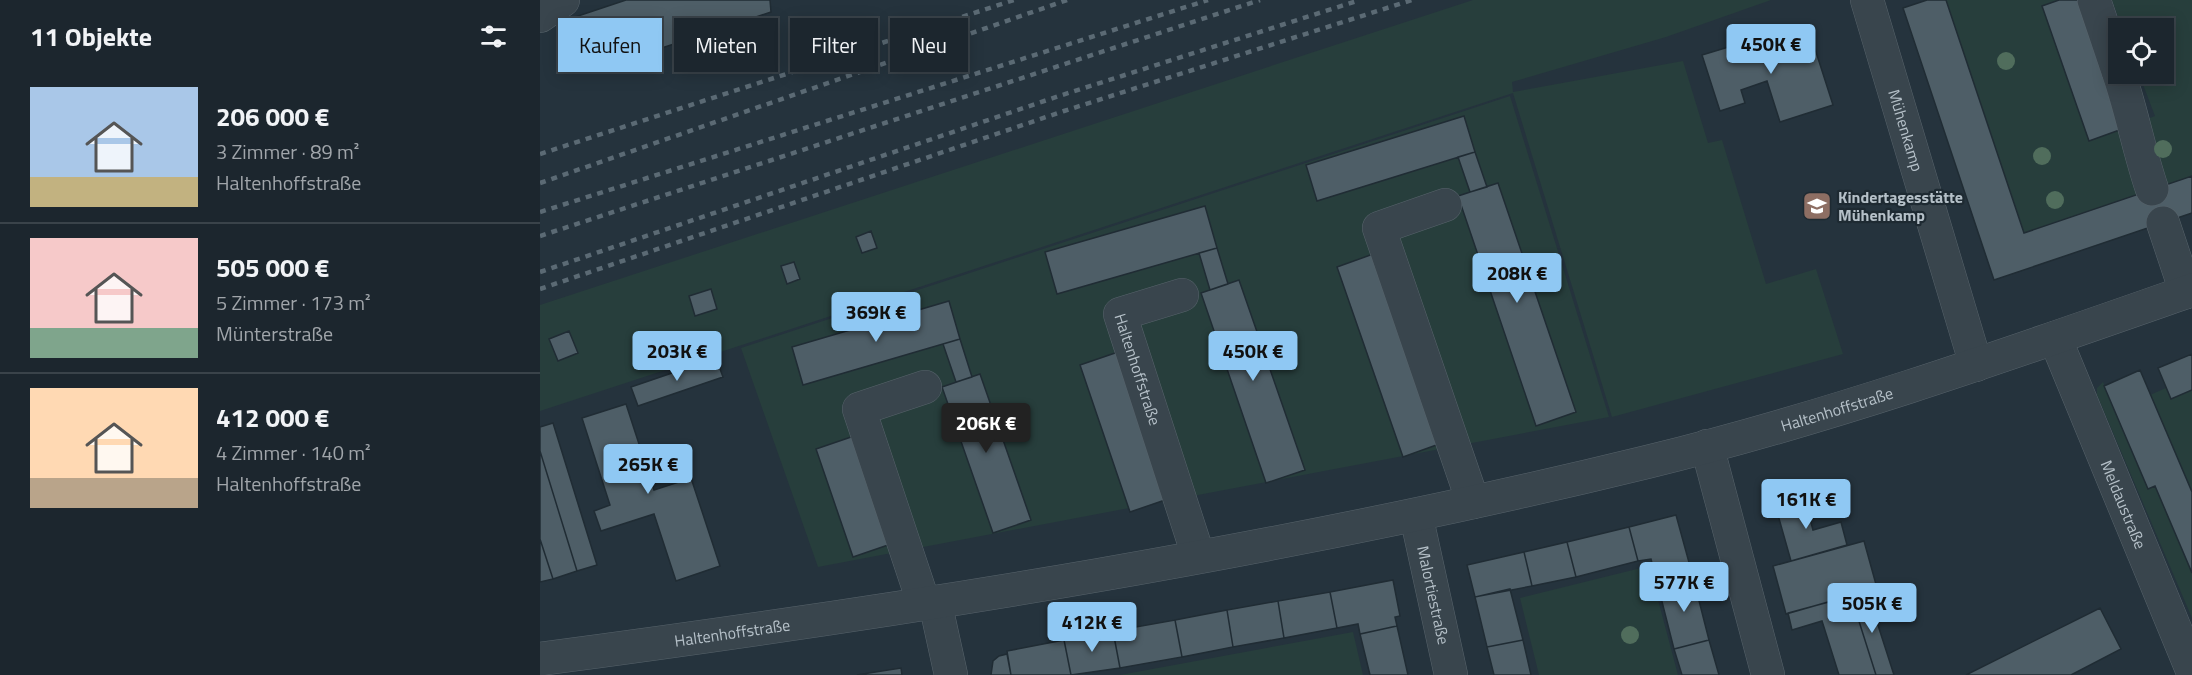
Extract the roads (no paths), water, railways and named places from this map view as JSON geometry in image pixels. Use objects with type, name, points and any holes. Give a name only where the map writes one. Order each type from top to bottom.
[{"type":"street","points":[[540,16],[563,0]]},
{"type":"street","name":"Mühenkamp","points":[[1867,0],[1976,364]]},
{"type":"street","points":[[2094,0],[2108,42]]},
{"type":"street","points":[[2122,84],[2134,116],[2138,148],[2152,189]]},
{"type":"street","points":[[1445,206],[1379,228],[1473,502]]},
{"type":"street","points":[[2163,223],[2189,291]]},
{"type":"street","name":"Haltenhoffstraße","points":[[540,659],[930,603],[1416,515],[1707,446],[1843,407],[2055,338],[2189,291]]},
{"type":"street","name":"Haltenhoffstraße","points":[[1182,295],[1120,314],[1198,555]]},
{"type":"street","name":"Meldaustraße","points":[[2055,338],[2192,670]]},
{"type":"street","points":[[925,387],[859,409],[930,603],[951,675]]},
{"type":"street","points":[[1707,446],[1768,675]]},
{"type":"street","name":"Malortiestraße","points":[[1416,515],[1451,675]]},
{"type":"railway","points":[[540,154],[1014,0]]},
{"type":"railway","points":[[540,183],[1067,0]]},
{"type":"railway","points":[[540,212],[1208,0]]},
{"type":"railway","points":[[540,236],[1260,0]]},
{"type":"railway","points":[[540,272],[1059,96],[1360,0]]},
{"type":"railway","points":[[540,289],[1064,111],[1412,0]]},
{"type":"place","name":"Kindertagesstätte Mühenkamp","points":[[1817,206]]}]
